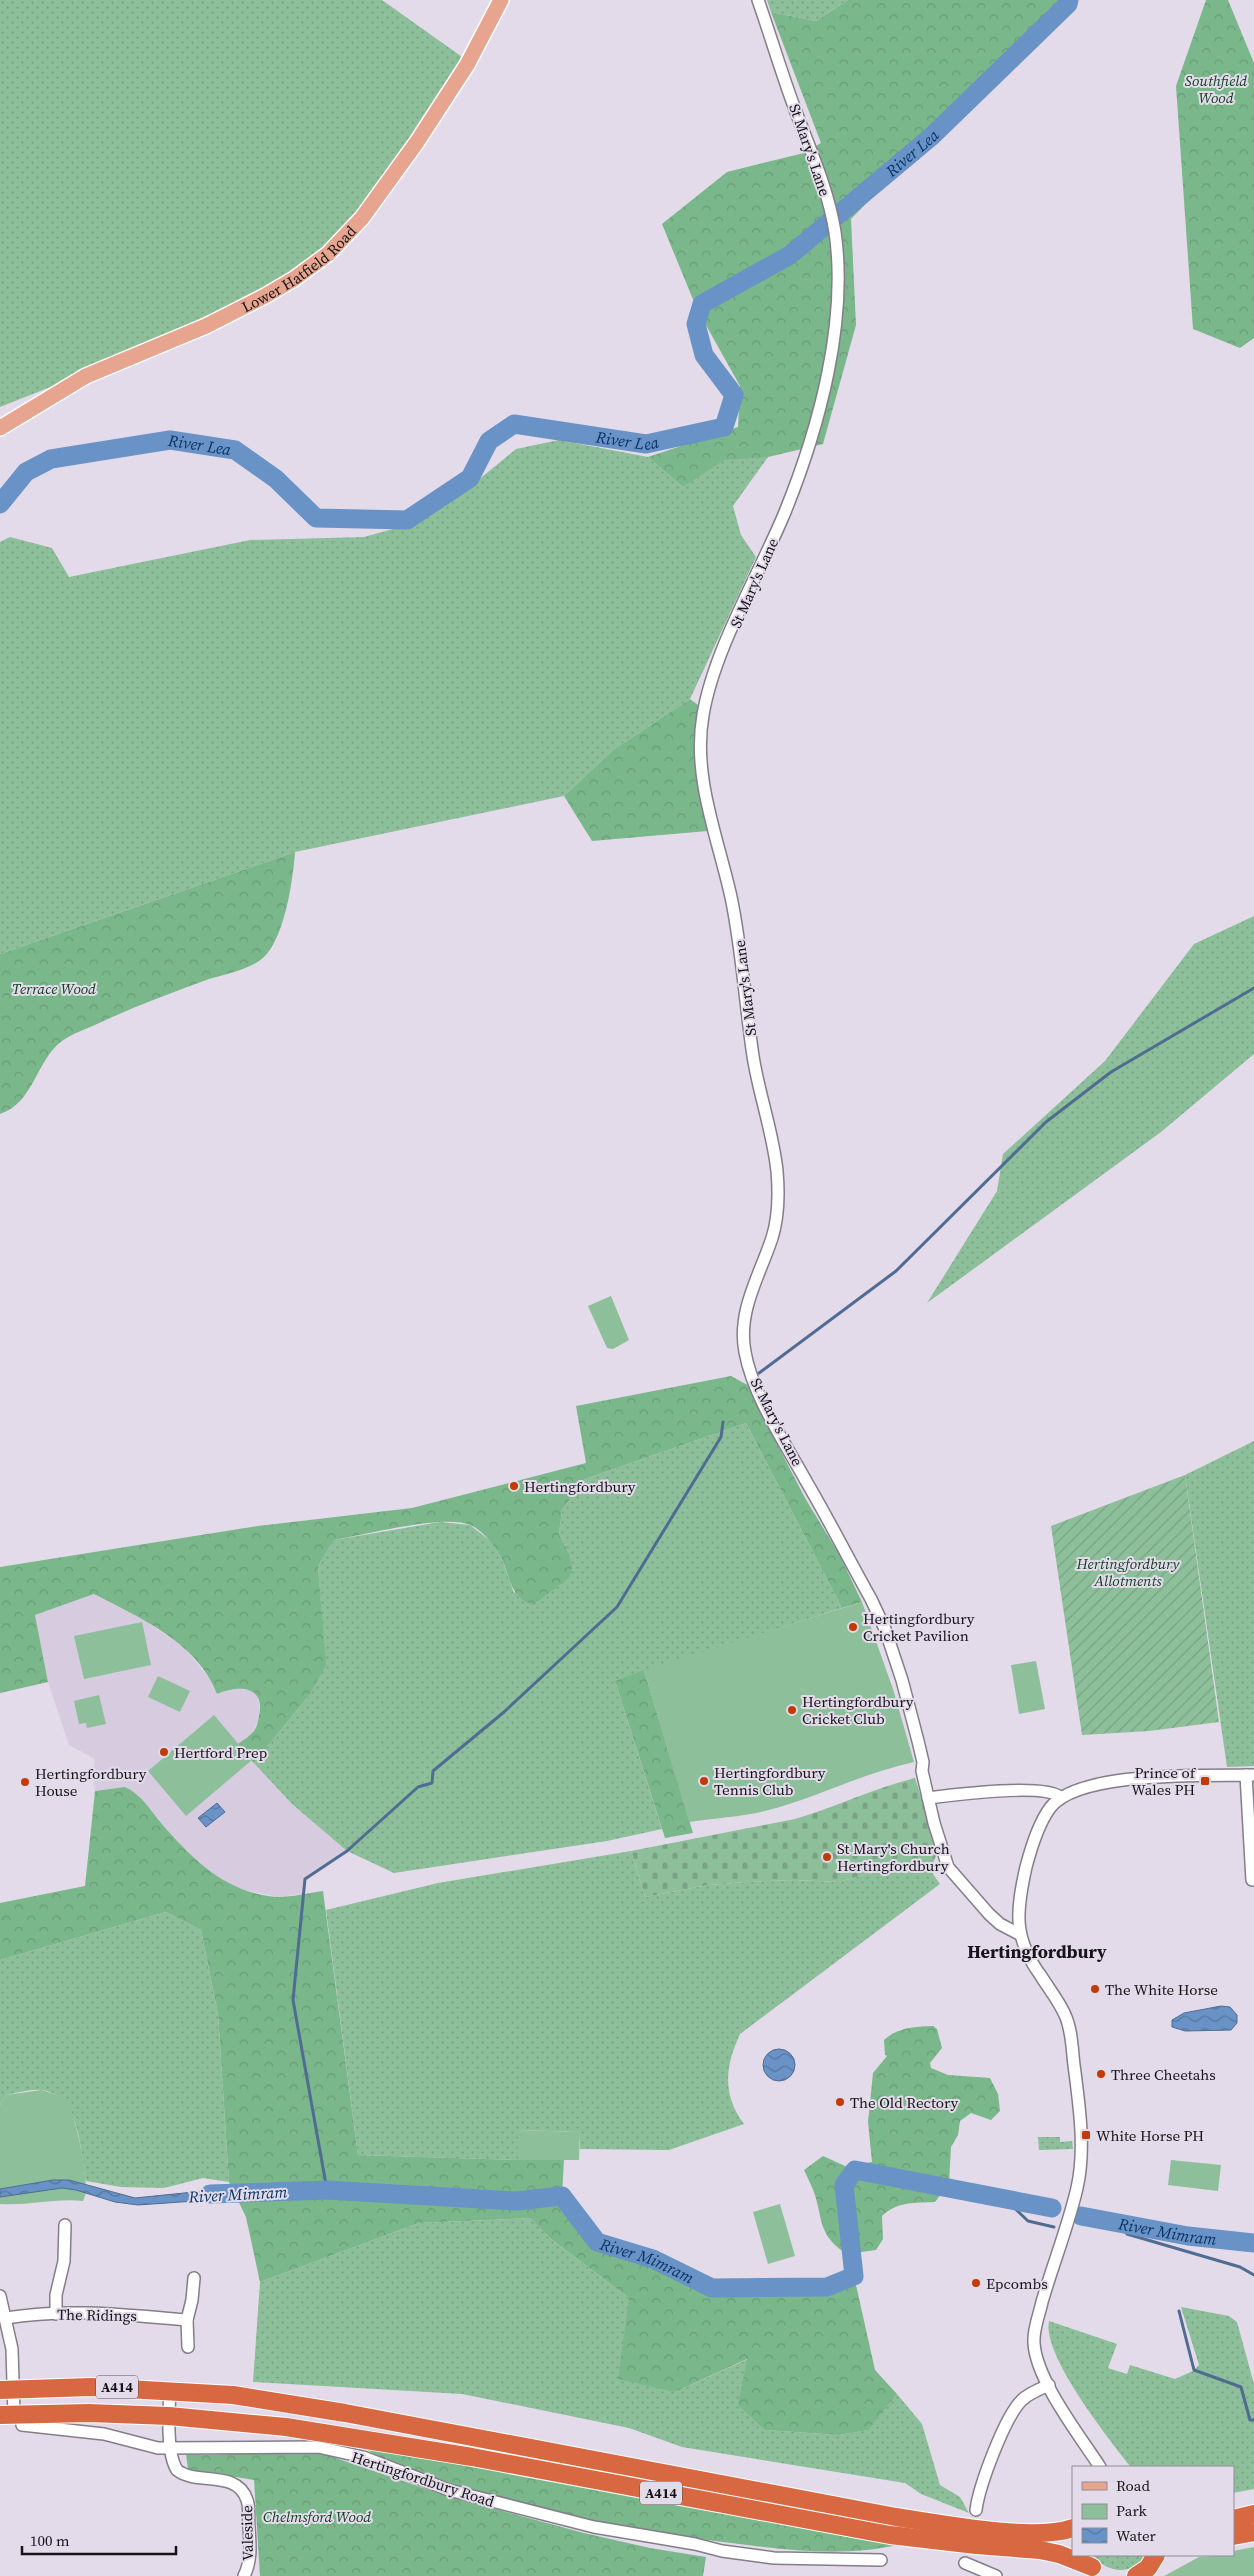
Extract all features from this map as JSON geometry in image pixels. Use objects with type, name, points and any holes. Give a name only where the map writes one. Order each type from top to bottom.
[{"type":"highway","name":"A414","points":[[6,2389],[91,2386],[233,2395],[291,2403],[896,2517],[972,2528],[1041,2533],[1058,2532],[1072,2528]]},
{"type":"highway","name":"A414","points":[[12,2418],[89,2413],[169,2416],[286,2427],[340,2435],[890,2535],[1040,2550],[1059,2554],[1095,2569]]},
{"type":"highway","points":[[1234,2518],[1254,2514]]},
{"type":"highway","points":[[1234,2536],[1254,2532]]},
{"type":"main road","name":"Lower Hatfield Road","points":[[0,428],[86,376],[188,334],[265,296],[313,267],[362,218],[417,142],[467,65],[502,0]]},
{"type":"street","name":"St Mary's Lane","points":[[758,0],[796,111],[821,173],[834,231],[838,269],[836,312],[826,378],[814,428],[794,490],[721,654],[703,715],[700,740],[701,762],[734,912],[754,1060],[773,1140],[777,1176],[777,1214],[772,1238],[750,1293],[744,1331],[745,1353],[775,1425],[821,1506],[885,1629],[918,1741],[928,1798],[940,1845],[948,1867],[995,1919],[1019,1934]]},
{"type":"street","points":[[1099,2466],[1049,2385],[1035,2353],[1034,2330],[1072,2208],[1080,2175],[1081,2150],[1076,2081],[1069,2029],[1065,2014],[1030,1960],[1019,1934],[1018,1908],[1029,1856],[1042,1820],[1050,1807],[1060,1797],[1083,1788],[1126,1780],[1250,1776],[1252,1880]]},
{"type":"street","points":[[928,1798],[1001,1792],[1044,1791],[1054,1792],[1060,1797]]},
{"type":"street","points":[[56,2314],[58,2288],[64,2261],[65,2225]]},
{"type":"street","points":[[188,2347],[187,2320],[192,2300],[194,2278]]},
{"type":"street","points":[[0,2296],[12,2348],[6,2389],[12,2418]]},
{"type":"street","name":"The Ridings","points":[[6,2318],[56,2314],[114,2313],[187,2320]]},
{"type":"street","points":[[976,2510],[985,2475],[1015,2408],[1023,2398],[1049,2385]]},
{"type":"street","name":"Valeside","points":[[170,2390],[169,2416],[175,2467],[180,2473],[227,2480],[241,2490],[248,2500],[250,2557],[244,2576]]},
{"type":"street","name":"Hertingfordbury Road","points":[[12,2418],[104,2434],[158,2448],[318,2447],[363,2458],[449,2490],[594,2527],[695,2544],[722,2552],[774,2558],[881,2560]]},
{"type":"street","points":[[965,2563],[996,2576]]},
{"type":"shaded area","name":"Hertford Prep","points":[[94,1594],[144,1620],[183,1646],[213,1683],[217,1694],[231,1688],[252,1690],[257,1694],[260,1710],[257,1723],[254,1731],[239,1744],[292,1804],[347,1851],[305,1879],[303,1894],[278,1897],[236,1888],[215,1876],[192,1858],[142,1800],[125,1787],[95,1791],[93,1778],[95,1759],[69,1745],[48,1682],[35,1615]]},
{"type":"green space","points":[[0,0],[382,0],[465,59],[362,209],[320,253],[275,284],[63,382],[0,407]]},
{"type":"green space","points":[[767,0],[848,0],[816,21],[771,12]]},
{"type":"green space","points":[[848,0],[1066,0],[983,79],[935,133],[851,219],[856,325],[823,444],[768,457],[724,460],[683,487],[648,457],[738,427],[740,386],[697,309],[662,224],[727,172],[804,153],[821,143],[771,12],[816,21]]},
{"type":"green space","name":"Southfield Wood","points":[[1206,0],[1228,0],[1254,63],[1254,338],[1240,348],[1193,329],[1176,86]]},
{"type":"green space","points":[[559,440],[648,457],[683,487],[723,456],[768,457],[733,506],[741,535],[756,557],[690,699],[613,750],[564,796],[295,852],[0,954],[0,542],[10,537],[52,548],[69,577],[250,540],[364,537],[411,524],[477,481],[516,449]]},
{"type":"green space","points":[[690,699],[698,705],[695,756],[708,831],[592,841],[564,796],[613,750]]},
{"type":"green space","name":"Terrace Wood","points":[[295,852],[290,892],[283,921],[272,947],[260,961],[246,968],[209,979],[152,1000],[66,1038],[53,1049],[20,1101],[0,1114],[0,954]]},
{"type":"green space","points":[[1254,916],[1254,1054],[1161,1132],[927,1303],[997,1191],[1003,1154],[1105,1061],[1194,944]]},
{"type":"green space","points":[[611,1296],[629,1340],[613,1349],[607,1348],[588,1306]]},
{"type":"green space","points":[[731,1376],[753,1388],[762,1415],[805,1498],[839,1554],[862,1602],[842,1608],[746,1423],[585,1479],[562,1510],[559,1534],[569,1553],[572,1567],[570,1577],[533,1605],[516,1594],[495,1547],[486,1536],[470,1525],[458,1522],[423,1524],[334,1540],[318,1566],[326,1665],[310,1694],[254,1763],[238,1744],[252,1733],[257,1724],[260,1706],[258,1698],[254,1693],[248,1690],[233,1689],[217,1694],[208,1676],[196,1660],[181,1646],[148,1622],[94,1594],[35,1615],[48,1682],[0,1693],[0,1567],[258,1526],[412,1508],[586,1463],[576,1406]]},
{"type":"green space","points":[[746,1423],[842,1608],[615,1681],[662,1829],[607,1841],[394,1873],[347,1851],[292,1804],[254,1763],[310,1694],[325,1665],[318,1566],[334,1540],[440,1522],[470,1525],[492,1542],[503,1562],[514,1593],[569,1553],[559,1534],[562,1510],[585,1479]]},
{"type":"green space","points":[[1254,1441],[1254,1766],[1227,1767],[1185,1475]]},
{"type":"green space","name":"Hertingfordbury Allotments","points":[[1185,1475],[1219,1722],[1149,1731],[1082,1735],[1051,1526]]},
{"type":"green space","name":"Hertingfordbury Cricket Club","points":[[862,1602],[893,1689],[914,1762],[876,1772],[784,1806],[747,1815],[689,1822],[644,1670]]},
{"type":"green space","points":[[142,1622],[151,1665],[84,1679],[74,1636]]},
{"type":"green space","points":[[1036,1661],[1045,1709],[1019,1714],[1011,1665]]},
{"type":"green space","points":[[644,1670],[693,1833],[665,1838],[615,1681]]},
{"type":"green space","points":[[158,1676],[190,1691],[180,1712],[148,1697]]},
{"type":"green space","points":[[99,1695],[106,1724],[87,1728],[86,1723],[79,1724],[74,1701]]},
{"type":"green space","points":[[214,1715],[252,1760],[186,1816],[148,1771]]},
{"type":"green space","points":[[915,1778],[938,1850],[933,1864],[867,1874],[839,1882],[794,1880],[708,1885],[645,1897],[631,1851],[795,1819]]},
{"type":"green space","points":[[125,1787],[141,1798],[186,1850],[212,1873],[227,1882],[260,1894],[278,1897],[323,1891],[358,2155],[518,2160],[564,2159],[562,2196],[597,2242],[648,2257],[712,2288],[827,2287],[854,2276],[875,2370],[897,2394],[868,2430],[839,2435],[765,2430],[738,2405],[747,2359],[675,2392],[618,2379],[629,2298],[551,2239],[531,2218],[419,2223],[260,2282],[246,2217],[229,2182],[218,2014],[201,1930],[166,1912],[0,1960],[0,1903],[85,1886],[95,1791]]},
{"type":"green space","points":[[631,1851],[645,1897],[708,1885],[794,1880],[839,1882],[867,1874],[933,1864],[933,1874],[940,1884],[740,2034],[731,2057],[728,2080],[732,2102],[744,2124],[669,2150],[580,2149],[580,2132],[519,2130],[518,2160],[358,2155],[326,1910],[438,1883]]},
{"type":"green space","points":[[166,1912],[201,1930],[218,2014],[229,2182],[203,2178],[164,2188],[121,2187],[86,2181],[80,2140],[71,2113],[64,2102],[54,2094],[37,2090],[6,2095],[0,2105],[0,1960]]},
{"type":"green space","points":[[933,2026],[937,2029],[942,2048],[930,2063],[931,2068],[948,2075],[990,2078],[998,2094],[1000,2111],[991,2120],[971,2113],[960,2121],[958,2135],[951,2147],[949,2184],[935,2202],[900,2205],[888,2211],[882,2216],[883,2239],[876,2250],[847,2254],[831,2241],[827,2235],[821,2221],[815,2195],[804,2170],[823,2156],[845,2166],[872,2162],[868,2122],[873,2073],[887,2056],[885,2055],[884,2040],[901,2030]]},
{"type":"green space","points":[[41,2090],[56,2095],[68,2105],[75,2122],[81,2148],[86,2193],[83,2201],[62,2200],[0,2204],[0,2105],[6,2095]]},
{"type":"green space","points":[[518,2130],[580,2132],[579,2160],[518,2160]]},
{"type":"green space","points":[[1038,2137],[1060,2137],[1060,2142],[1072,2141],[1073,2149],[1039,2150]]},
{"type":"green space","points":[[1171,2160],[1221,2165],[1218,2191],[1168,2185]]},
{"type":"green space","points":[[780,2204],[795,2256],[768,2264],[753,2212]]},
{"type":"green space","points":[[532,2218],[551,2239],[629,2298],[675,2392],[748,2359],[765,2430],[839,2435],[867,2430],[897,2394],[922,2424],[940,2485],[960,2497],[969,2513],[921,2494],[905,2483],[682,2447],[629,2428],[462,2394],[253,2382],[260,2282],[419,2223]]},
{"type":"green space","points":[[1181,2307],[1229,2316],[1237,2322],[1254,2384],[1254,2489],[1234,2493],[1234,2466],[1130,2466],[1093,2417],[1066,2374],[1050,2336],[1049,2321],[1117,2344],[1108,2368],[1127,2374],[1130,2365],[1175,2379],[1193,2371],[1199,2365]]},
{"type":"green space","points":[[364,2448],[700,2506],[901,2544],[841,2552],[800,2551],[713,2541],[635,2528],[557,2512],[445,2484],[403,2469]]},
{"type":"green space","name":"Chelmsford Wood","points":[[288,2451],[324,2454],[447,2496],[584,2533],[650,2548],[706,2557],[703,2576],[260,2576],[254,2480],[188,2469],[186,2454],[210,2455]]},
{"type":"green space","points":[[1254,2547],[1254,2576],[1164,2576],[1199,2557],[1234,2556],[1234,2551]]},
{"type":"green space","points":[[1094,2556],[1145,2556],[1134,2567],[1120,2570],[1105,2566]]},
{"type":"water","points":[[217,1803],[225,1812],[206,1827],[198,1818]]},
{"type":"water","points":[[1221,2006],[1230,2007],[1237,2015],[1237,2023],[1231,2030],[1185,2031],[1172,2027],[1172,2020],[1184,2013]]},
{"type":"water","points":[[779,2049],[785,2050],[790,2054],[794,2059],[794,2071],[790,2076],[785,2080],[779,2081],[773,2080],[768,2076],[764,2071],[763,2065],[764,2059],[768,2054],[773,2050]]},
{"type":"water","points":[[53,2180],[69,2180],[135,2198],[233,2188],[238,2198],[138,2205],[115,2202],[76,2190],[62,2188],[0,2197],[0,2189]]},
{"type":"waterway","name":"River Lea","points":[[0,504],[26,472],[51,459],[170,440],[235,450],[276,479],[316,518],[407,520],[470,478],[489,441],[514,424],[646,444],[724,427],[734,395],[704,355],[696,324],[702,304],[790,255],[932,136],[1068,4],[1069,0]]},
{"type":"waterway","points":[[759,1373],[896,1271],[1046,1122],[1111,1072],[1254,988]]},
{"type":"waterway","points":[[327,2190],[293,2000],[305,1879],[347,1851],[418,1787],[432,1783],[433,1771],[504,1712],[617,1607],[721,1437],[723,1422]]},
{"type":"waterway","name":"River Mimram","points":[[210,2194],[327,2190],[516,2201],[562,2196],[597,2242],[653,2259],[712,2288],[827,2287],[854,2276],[844,2185],[855,2170],[1052,2208]]},
{"type":"waterway","points":[[1005,2199],[1028,2221],[1054,2227]]},
{"type":"waterway","name":"River Mimram","points":[[1081,2216],[1188,2236],[1254,2243]]},
{"type":"waterway","points":[[1127,2234],[1240,2267],[1254,2275]]},
{"type":"waterway","points":[[1179,2311],[1194,2370],[1241,2387],[1250,2420],[1254,2420]]},
{"type":"place","name":"Hertingfordbury","points":[[514,1486]]},
{"type":"place","name":"Hertingfordbury Cricket Pavilion","points":[[853,1627]]},
{"type":"place","name":"Hertingfordbury Cricket Club","points":[[792,1710]]},
{"type":"place","name":"Hertford Prep","points":[[164,1752]]},
{"type":"place","name":"Hertingfordbury Tennis Club","points":[[704,1781]]},
{"type":"place","name":"Prince of Wales PH","points":[[1205,1781]]},
{"type":"place","name":"Hertingfordbury House","points":[[25,1782]]},
{"type":"place","name":"St Mary's Church Hertingfordbury","points":[[827,1857]]},
{"type":"place","name":"The White Horse","points":[[1095,1989]]},
{"type":"place","name":"Three Cheetahs","points":[[1101,2074]]},
{"type":"place","name":"The Old Rectory","points":[[840,2102]]},
{"type":"place","name":"White Horse PH","points":[[1086,2135]]},
{"type":"place","name":"Epcombs","points":[[976,2283]]},
{"type":"district","name":"Hertingfordbury","points":[[1037,1951]]}]
